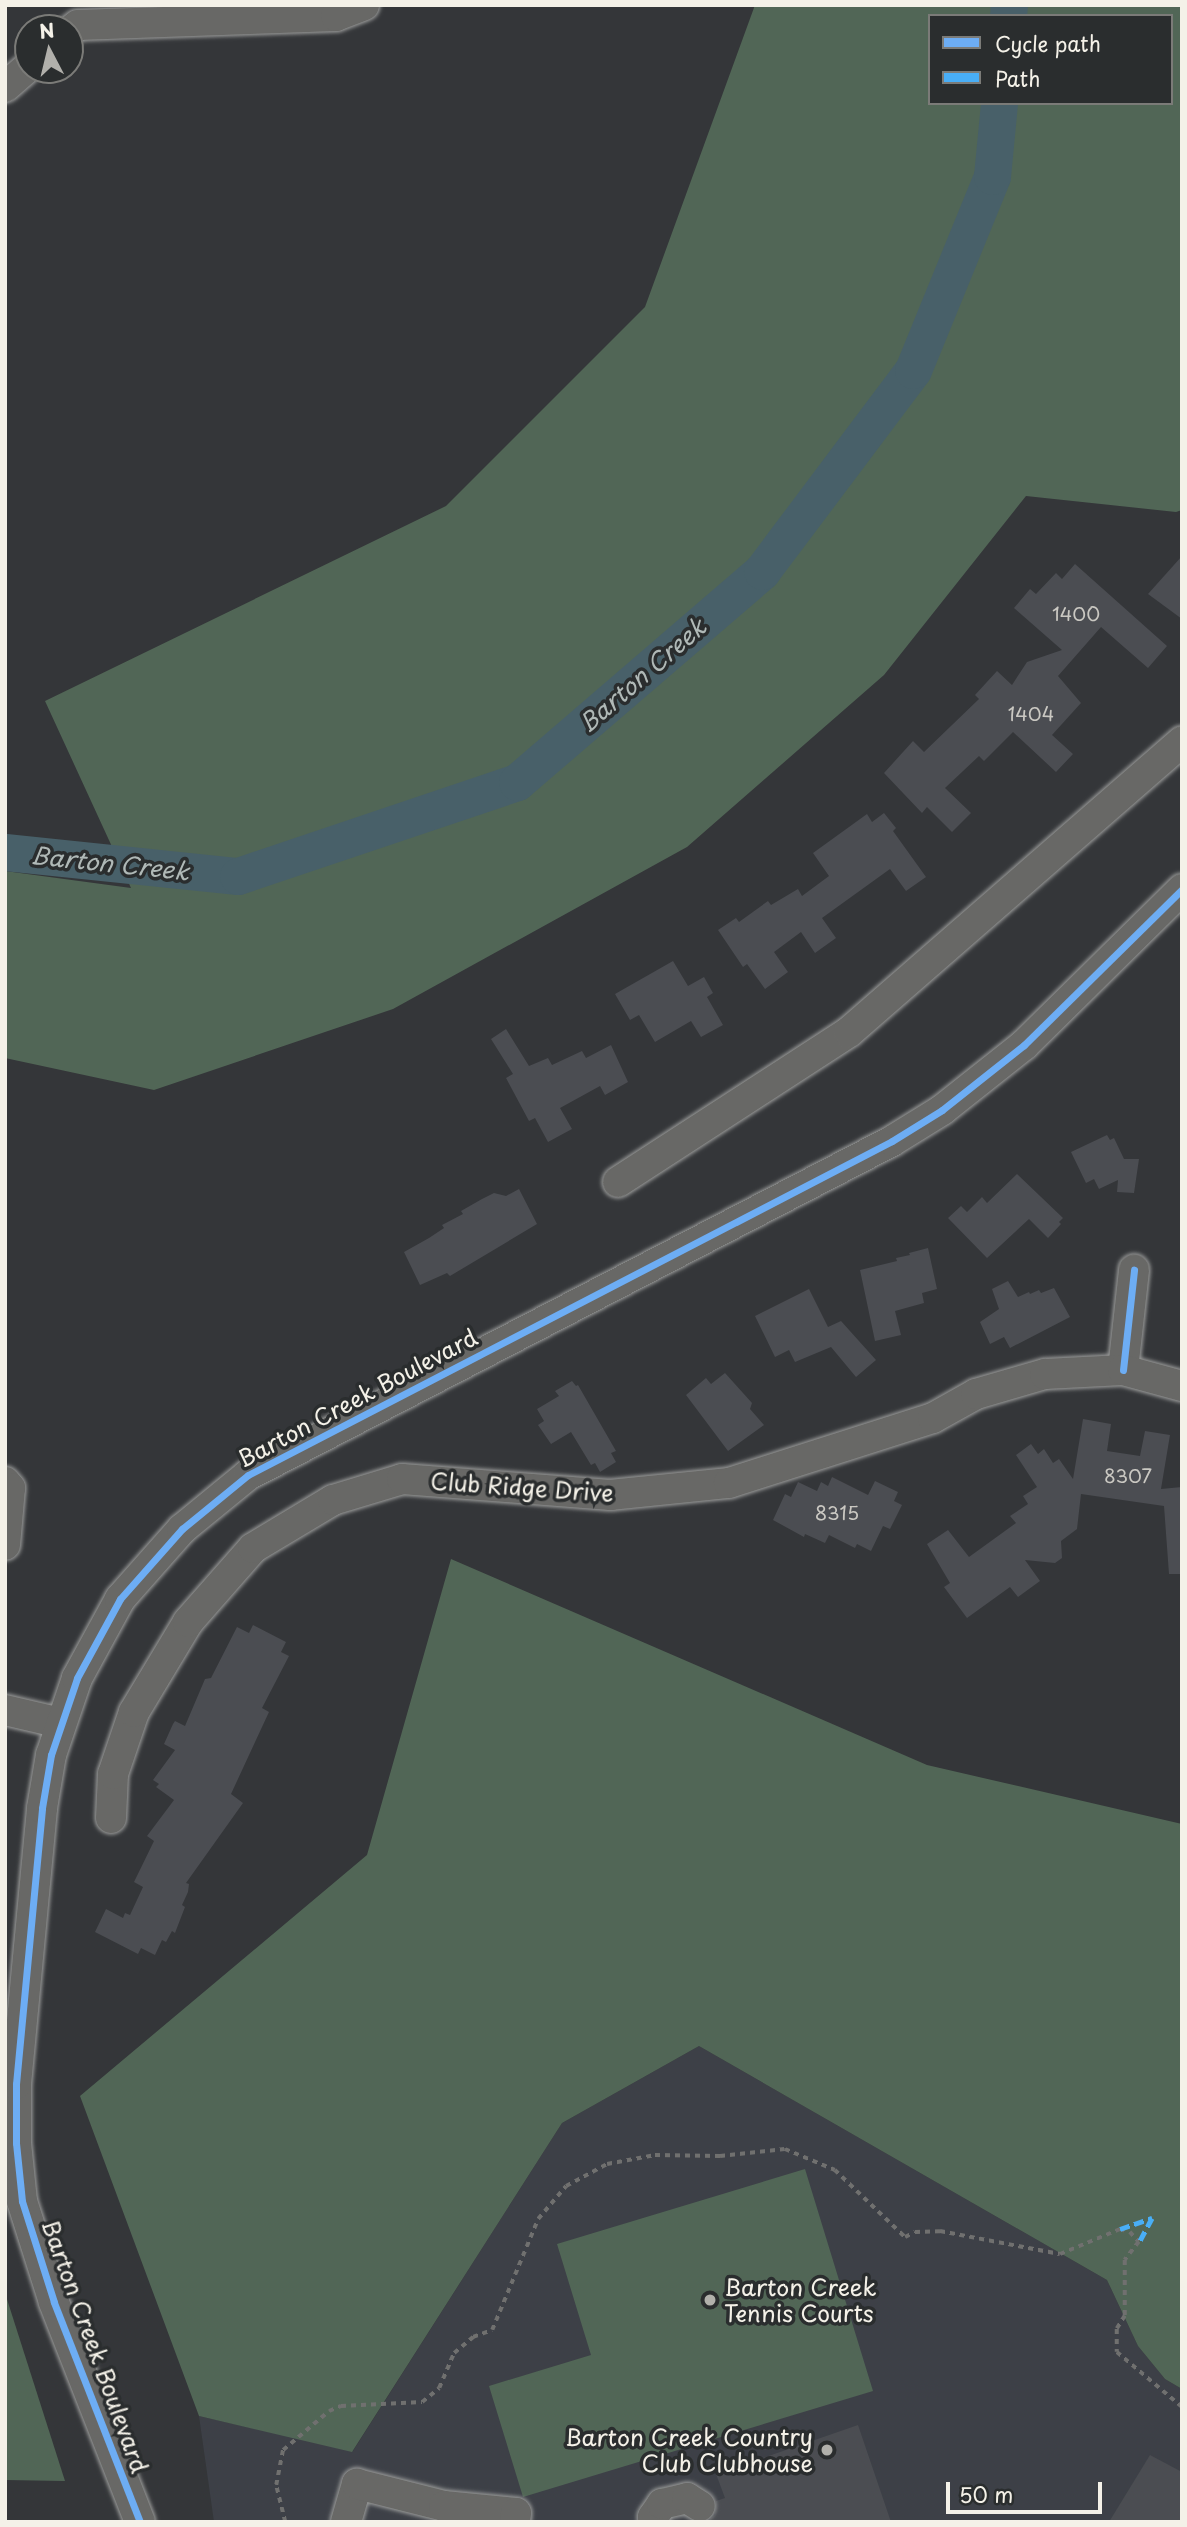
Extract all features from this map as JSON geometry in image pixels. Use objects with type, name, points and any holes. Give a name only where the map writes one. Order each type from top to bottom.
[{"type":"street","points":[[84,25],[336,16],[364,5]]},
{"type":"street","points":[[618,1182],[849,1032],[1182,741]]},
{"type":"street","name":"Barton Creek Boulevard","points":[[140,2522],[54,2302],[22,2201],[16,2143],[16,2084],[42,1808],[51,1755],[77,1678],[120,1599],[182,1529],[248,1475],[892,1141],[942,1110],[1024,1045],[1182,889]]},
{"type":"street","points":[[1123,1370],[1134,1270]]},
{"type":"street","name":"Club Ridge Drive","points":[[111,1818],[113,1774],[134,1712],[188,1622],[253,1548],[333,1500],[402,1479],[610,1495],[729,1483],[933,1418],[976,1394],[1045,1374],[1123,1370],[1182,1385]]},
{"type":"street","points":[[5,1482],[10,1488],[5,1545]]},
{"type":"street","points":[[5,1710],[61,1723]]},
{"type":"street","points":[[346,2522],[357,2484],[443,2507],[516,2513],[515,2522]]},
{"type":"street","points":[[654,2522],[653,2517],[662,2504],[687,2498],[700,2506]]},
{"type":"path","points":[[285,2522],[276,2485],[284,2450],[329,2412],[341,2406],[422,2402],[439,2388],[454,2353],[473,2337],[492,2330],[538,2219],[566,2186],[607,2164],[655,2155],[720,2156],[785,2148],[835,2170],[905,2236],[915,2232],[940,2231],[1060,2254],[1120,2229],[1130,2232],[1139,2242],[1125,2260],[1125,2316],[1117,2329],[1117,2352],[1182,2407]]},
{"type":"shaded area","points":[[699,2046],[1107,2280],[1138,2346],[1165,2379],[1182,2389],[1182,2522],[214,2522],[199,2416],[353,2451],[562,2123]]},
{"type":"green space","points":[[755,5],[1182,5],[1182,510],[1176,512],[1026,496],[884,675],[687,847],[393,1009],[154,1090],[5,1058],[5,871],[131,888],[45,701],[446,506],[645,307]]},
{"type":"green space","points":[[451,1559],[927,1765],[1182,1824],[1182,2389],[1165,2379],[1138,2346],[1107,2280],[699,2046],[562,2123],[352,2452],[199,2416],[80,2096],[367,1855]]},
{"type":"green space","name":"Barton Creek Tennis Courts","points":[[805,2169],[873,2391],[523,2497],[489,2386],[591,2355],[557,2244]]},
{"type":"green space","points":[[5,2293],[65,2481],[5,2480]]},
{"type":"building","points":[[1182,556],[1182,619],[1148,594]]},
{"type":"building","points":[[1075,564],[1167,646],[1148,668],[1101,627],[1058,676],[1081,703],[1052,735],[1073,754],[1056,772],[1013,732],[984,761],[979,756],[945,788],[971,813],[952,832],[927,807],[922,813],[884,773],[913,741],[924,752],[979,699],[975,695],[997,671],[1012,685],[1027,662],[1062,650],[1014,608],[1030,589],[1036,594],[1056,573],[1062,579]]},
{"type":"building","points":[[884,813],[896,828],[893,831],[926,877],[906,891],[890,869],[822,918],[836,938],[815,953],[801,932],[774,952],[788,972],[765,989],[747,964],[743,967],[718,930],[736,918],[739,922],[768,901],[771,905],[798,889],[802,896],[829,876],[813,853],[867,814],[872,822]]},
{"type":"building","points":[[673,961],[688,986],[704,977],[713,993],[707,997],[723,1025],[701,1037],[691,1021],[655,1042],[639,1015],[630,1020],[615,994]]},
{"type":"building","points":[[506,1029],[529,1066],[548,1058],[552,1065],[582,1051],[586,1058],[611,1045],[628,1082],[605,1095],[600,1086],[560,1108],[572,1129],[548,1142],[535,1118],[529,1121],[506,1078],[513,1074],[491,1039]]},
{"type":"building","points":[[1107,1135],[1110,1140],[1114,1138],[1124,1159],[1139,1159],[1134,1193],[1117,1192],[1118,1180],[1099,1189],[1094,1179],[1086,1183],[1071,1152]]},
{"type":"building","points":[[1017,1174],[1063,1218],[1059,1222],[1061,1224],[1048,1238],[1029,1219],[987,1258],[948,1218],[961,1206],[967,1212],[982,1197],[987,1203]]},
{"type":"building","points":[[519,1189],[537,1224],[450,1276],[447,1273],[420,1285],[404,1252],[444,1228],[442,1225],[463,1214],[461,1211],[482,1199],[494,1193],[506,1196]]},
{"type":"building","points":[[928,1248],[937,1289],[922,1293],[924,1303],[895,1311],[901,1335],[875,1341],[860,1270],[897,1261],[896,1258]]},
{"type":"building","points":[[1008,1281],[1018,1297],[1029,1292],[1030,1294],[1039,1290],[1041,1293],[1054,1288],[1070,1317],[1010,1348],[1004,1337],[990,1344],[980,1322],[999,1309],[992,1289]]},
{"type":"building","points":[[809,1289],[828,1327],[841,1321],[876,1360],[856,1377],[831,1347],[795,1362],[789,1350],[775,1357],[755,1316]]},
{"type":"building","points":[[725,1373],[752,1403],[750,1409],[764,1425],[728,1451],[686,1395],[706,1378],[711,1384]]},
{"type":"building","points":[[572,1381],[578,1385],[616,1451],[611,1453],[616,1462],[600,1472],[595,1463],[591,1465],[571,1432],[551,1444],[538,1425],[544,1421],[537,1409],[559,1396],[555,1391]]},
{"type":"building","points":[[1083,1419],[1111,1424],[1107,1451],[1140,1456],[1145,1431],[1170,1435],[1161,1489],[1182,1487],[1182,1574],[1169,1574],[1164,1506],[1081,1494],[1077,1529],[1061,1541],[1062,1558],[1055,1563],[1025,1560],[1040,1581],[1018,1597],[1010,1587],[967,1618],[944,1587],[950,1583],[927,1544],[948,1530],[969,1557],[1016,1523],[1010,1516],[1028,1504],[1023,1496],[1037,1487],[1016,1455],[1031,1444],[1038,1454],[1044,1449],[1053,1463],[1059,1459],[1073,1479]]},
{"type":"building","points":[[832,1477],[868,1495],[875,1481],[898,1492],[894,1501],[902,1505],[890,1529],[883,1526],[871,1551],[857,1544],[855,1548],[829,1535],[825,1543],[805,1534],[804,1537],[773,1520],[785,1494],[791,1497],[798,1482],[817,1491],[821,1482],[828,1486]]},
{"type":"building","points":[[253,1625],[286,1642],[281,1652],[289,1656],[262,1708],[269,1712],[231,1794],[243,1803],[186,1883],[189,1884],[188,1892],[182,1905],[185,1907],[175,1933],[172,1931],[166,1942],[162,1940],[155,1955],[141,1948],[138,1954],[95,1932],[106,1909],[123,1918],[125,1913],[130,1915],[143,1887],[134,1882],[154,1841],[147,1836],[174,1800],[156,1787],[159,1784],[153,1780],[175,1750],[164,1744],[173,1724],[175,1721],[185,1726],[205,1679],[211,1678],[237,1627],[249,1633]]},
{"type":"building","name":"Barton Creek Country Club Clubhouse","points":[[858,2425],[891,2522],[707,2522],[715,2515],[716,2501],[725,2498],[716,2474]]},
{"type":"building","points":[[1150,2455],[1182,2472],[1182,2522],[1109,2522]]},
{"type":"waterway","name":"Barton Creek","points":[[1008,14],[1009,5]]},
{"type":"waterway","name":"Barton Creek","points":[[5,852],[238,876],[517,782],[762,571],[913,370],[992,176],[999,105]]},
{"type":"marked path","points":[[1120,2229],[1152,2218],[1139,2242]]},
{"type":"cycle path","points":[[140,2522],[54,2302],[22,2201],[16,2143],[16,2084],[42,1808],[51,1755],[77,1678],[120,1599],[182,1529],[248,1475],[892,1141],[942,1110],[1024,1045],[1182,889]]},
{"type":"cycle path","points":[[1123,1370],[1134,1270]]},
{"type":"place","name":"Barton Creek Tennis Courts","points":[[710,2300]]},
{"type":"place","name":"Barton Creek Country Club Clubhouse","points":[[827,2450]]}]
